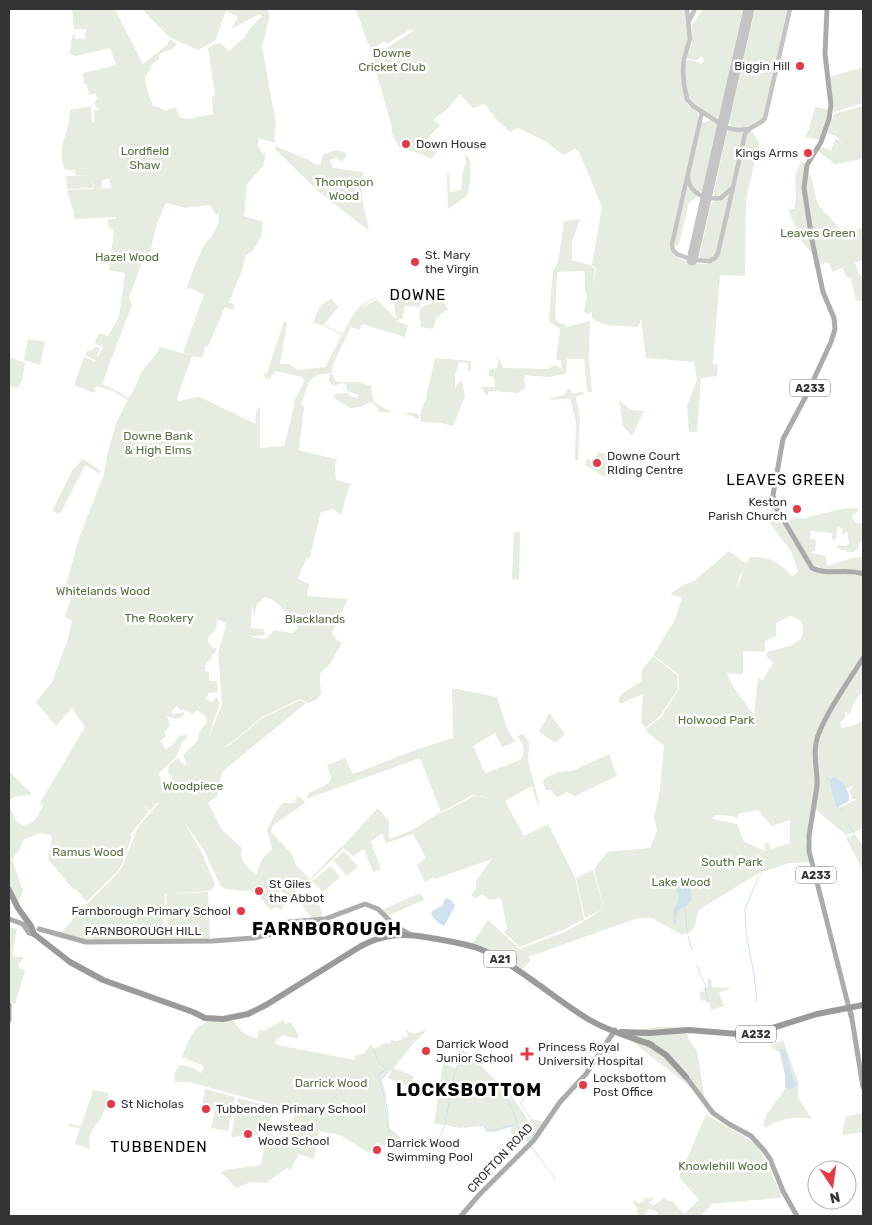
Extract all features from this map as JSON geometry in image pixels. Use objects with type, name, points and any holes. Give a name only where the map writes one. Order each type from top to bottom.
[{"type":"highway","name":"A21","points":[[9,890],[18,908],[37,932],[67,960],[92,975],[193,1012],[232,1018],[256,1010],[364,944],[394,935],[405,934],[479,949],[523,972],[583,1015],[617,1034]]},
{"type":"highway","name":"A232","points":[[617,1034],[642,1037],[689,1030],[750,1035],[803,1018],[852,1007]]},
{"type":"highway","points":[[642,1037],[666,1055],[686,1078]]},
{"type":"main road","name":"A233","points":[[826,9],[825,54],[831,105],[825,133],[806,167],[805,200],[823,292],[834,318],[835,329],[832,342],[780,445],[774,497],[777,509],[812,568],[863,574]]},
{"type":"main road","name":"A233","points":[[863,658],[818,735],[815,751],[818,777],[808,840],[809,851],[852,1007],[851,1016],[863,1087]]},
{"type":"main road","name":"FARNBOROUGH HILL","points":[[9,919],[37,932],[86,942],[213,941],[267,935],[289,922],[327,918],[365,904],[378,909],[405,934]]},
{"type":"main road","points":[[9,1005],[9,1020]]},
{"type":"main road","name":"CROFTON ROAD","points":[[461,1216],[479,1195],[530,1144],[560,1102],[586,1074],[617,1034]]},
{"type":"main road","points":[[686,1078],[705,1104],[718,1116],[748,1134],[758,1143],[770,1159],[784,1194],[796,1216]]},
{"type":"green space","points":[[72,9],[115,9],[143,64],[167,45],[170,39],[177,44],[172,49],[159,54],[159,59],[150,66],[150,70],[145,76],[147,90],[153,106],[165,111],[175,107],[180,117],[185,119],[213,114],[212,97],[215,94],[208,48],[214,44],[221,43],[228,51],[245,37],[250,28],[262,16],[260,14],[231,29],[238,17],[226,11],[215,41],[198,50],[169,37],[142,9],[267,9],[270,16],[262,46],[276,124],[274,143],[259,138],[259,147],[265,154],[264,165],[247,184],[244,216],[263,222],[261,237],[253,251],[246,255],[229,302],[235,305],[233,310],[225,307],[202,358],[192,356],[177,398],[178,401],[197,397],[202,398],[256,424],[255,418],[258,407],[260,408],[260,448],[284,446],[294,407],[297,407],[294,406],[294,401],[304,382],[302,377],[275,371],[270,379],[265,379],[264,374],[267,373],[284,321],[287,323],[280,364],[289,364],[298,370],[325,367],[342,335],[322,325],[313,323],[317,312],[328,300],[332,299],[338,307],[324,325],[343,334],[352,316],[369,300],[376,297],[367,303],[360,311],[368,304],[377,300],[396,319],[393,296],[402,289],[420,297],[420,307],[405,306],[402,319],[396,320],[408,325],[405,337],[362,324],[359,330],[351,327],[333,364],[332,373],[313,378],[308,385],[301,404],[304,408],[299,450],[337,459],[335,464],[336,480],[351,484],[341,515],[333,509],[321,512],[310,557],[306,559],[298,579],[309,584],[307,596],[348,599],[332,633],[342,643],[330,664],[320,674],[321,693],[318,698],[308,703],[300,699],[262,717],[230,744],[218,749],[230,745],[262,718],[300,700],[306,703],[222,772],[217,796],[208,803],[223,831],[242,848],[241,856],[243,860],[256,875],[262,859],[272,849],[267,830],[277,810],[283,803],[295,803],[296,797],[301,797],[305,803],[272,826],[271,832],[291,853],[297,866],[310,879],[341,847],[343,849],[310,881],[289,897],[281,891],[277,895],[284,901],[282,910],[275,907],[271,910],[260,897],[249,890],[225,889],[220,885],[205,852],[184,822],[202,853],[215,884],[212,890],[208,891],[165,894],[163,929],[168,929],[166,894],[208,892],[210,939],[83,940],[61,934],[75,916],[118,873],[123,865],[138,827],[159,803],[150,810],[142,805],[149,811],[130,835],[132,836],[122,864],[117,872],[86,902],[48,859],[52,838],[50,835],[40,833],[23,840],[12,860],[23,891],[15,910],[9,895],[9,806],[17,822],[25,826],[35,820],[43,806],[40,803],[85,727],[72,708],[56,726],[36,702],[52,682],[68,639],[72,621],[65,617],[72,595],[66,585],[79,538],[104,474],[116,423],[128,400],[113,391],[96,386],[94,393],[74,385],[84,357],[96,361],[85,355],[88,350],[91,351],[95,347],[100,348],[98,357],[103,347],[96,344],[95,341],[99,333],[108,336],[119,317],[125,273],[109,270],[114,230],[108,228],[108,219],[116,219],[116,217],[74,219],[74,212],[67,192],[68,190],[94,189],[92,178],[93,188],[67,189],[66,176],[91,175],[75,175],[75,170],[65,170],[62,161],[62,147],[70,110],[91,106],[92,123],[94,122],[94,110],[99,110],[94,103],[97,99],[95,93],[89,95],[87,84],[84,84],[83,73],[116,65],[110,48],[76,56],[69,54],[73,45],[71,44],[73,34],[75,34],[75,39],[85,39],[86,29],[74,29]],"holes":[[[109,179],[111,188],[97,189],[102,188],[102,180]],[[166,203],[186,208],[210,205],[216,215],[219,213],[219,219],[215,230],[199,257],[186,289],[190,288],[204,295],[183,352],[189,355],[160,347],[143,370],[133,392],[128,398],[102,384],[132,305],[129,298],[142,262],[150,256],[152,242]],[[266,597],[271,599],[284,610],[298,628],[292,633],[274,630],[266,639],[251,637],[266,635],[263,629],[251,628],[252,605],[254,616],[257,604]],[[217,619],[225,623],[226,626],[218,653],[222,705],[207,741],[220,703],[216,696],[213,702],[208,701],[206,698],[209,693],[218,692],[217,681],[209,681],[209,672],[206,671],[205,666],[217,649],[211,647],[208,640],[216,628]],[[177,706],[182,711],[184,709],[193,714],[197,710],[206,717],[207,722],[198,734],[198,740],[183,755],[187,765],[182,764],[178,758],[170,764],[168,772],[173,778],[166,784],[161,781],[159,773],[176,757],[183,741],[187,738],[187,734],[183,736],[181,734],[175,740],[176,742],[166,749],[160,741],[166,737],[164,732],[170,726],[167,716],[175,719],[183,717],[184,712],[173,714],[171,712]]]},
{"type":"green space","name":"Downe Cricket Club","points":[[354,9],[685,9],[689,37],[681,68],[682,87],[688,105],[697,112],[699,117],[670,243],[672,250],[682,260],[706,264],[718,258],[749,131],[753,132],[759,143],[746,200],[745,276],[720,275],[713,364],[718,365],[717,376],[701,378],[697,432],[689,432],[687,405],[697,380],[694,362],[646,358],[641,319],[638,327],[606,325],[592,319],[591,301],[591,313],[587,314],[584,311],[587,297],[584,271],[557,272],[555,317],[557,322],[565,324],[566,327],[590,321],[589,359],[592,392],[587,392],[584,359],[567,359],[566,374],[548,377],[525,375],[526,388],[518,393],[489,391],[487,396],[481,387],[495,387],[494,377],[489,376],[489,370],[497,368],[498,356],[503,368],[548,369],[555,365],[562,369],[561,360],[556,360],[560,329],[550,322],[549,318],[553,271],[558,262],[564,221],[580,219],[572,242],[572,260],[590,265],[595,269],[592,295],[596,269],[592,265],[602,207],[579,152],[575,149],[563,155],[545,141],[518,128],[510,132],[493,116],[495,115],[492,114],[485,104],[473,108],[460,94],[446,110],[433,120],[440,125],[423,144],[436,153],[431,159],[399,147],[392,134],[374,56],[413,31],[411,29],[387,44],[384,41],[373,49],[369,45]]},
{"type":"green space","points":[[703,9],[743,9],[719,117],[716,118],[698,108],[689,96],[684,81],[685,60],[697,61],[700,64],[704,61],[701,56],[697,60],[686,59],[692,44],[692,25]]},
{"type":"green space","points":[[755,9],[788,9],[762,120],[748,127],[732,127],[729,123]]},
{"type":"green space","points":[[863,67],[863,103],[834,112],[830,77]]},
{"type":"green space","points":[[863,106],[863,159],[835,164],[818,151],[821,147],[831,150],[836,138],[843,144],[836,136],[827,133],[834,114]]},
{"type":"green space","points":[[815,107],[829,109],[821,140],[805,137]]},
{"type":"green space","points":[[712,120],[717,125],[702,191],[698,192],[691,186],[689,176],[701,123]]},
{"type":"green space","points":[[730,130],[743,133],[731,188],[724,195],[713,197],[727,132]]},
{"type":"green space","name":"Thompson Wood","points":[[275,146],[309,160],[316,165],[321,164],[322,155],[336,150],[345,152],[346,157],[341,162],[337,157],[330,160],[333,168],[363,172],[362,198],[369,231],[318,191],[275,149]]},
{"type":"green space","points":[[465,156],[468,156],[470,159],[471,169],[467,196],[448,209],[447,174],[449,174],[450,192],[461,190],[466,164]]},
{"type":"green space","name":"Leaves Green","points":[[801,161],[805,164],[811,177],[818,204],[833,220],[837,227],[837,235],[847,230],[854,231],[863,227],[863,260],[855,263],[860,276],[863,276],[863,301],[856,301],[851,278],[847,277],[842,268],[833,272],[828,262],[819,264],[800,239],[788,209],[794,209],[796,198],[795,176]]},
{"type":"green space","points":[[688,184],[691,190],[698,196],[689,203],[677,247],[674,244]]},
{"type":"green space","points":[[730,193],[716,254],[710,260],[703,260],[700,258],[700,253],[711,204]]},
{"type":"green space","points":[[442,299],[448,309],[436,318],[433,329],[420,327],[420,308]]},
{"type":"green space","points":[[28,339],[45,342],[40,365],[24,360]]},
{"type":"green space","points":[[9,357],[25,363],[22,381],[18,388],[9,386]]},
{"type":"green space","points":[[435,358],[471,361],[471,370],[468,371],[468,363],[459,362],[455,376],[455,388],[461,380],[465,396],[453,426],[421,422],[420,414],[426,398]]},
{"type":"green space","points":[[333,374],[338,382],[359,382],[371,386],[373,401],[396,413],[380,412],[378,407],[370,402],[361,407],[350,408],[333,397],[336,394],[347,393],[357,398],[359,395],[347,391],[346,384],[342,383],[334,386],[329,382],[329,375]]},
{"type":"green space","points":[[568,389],[573,394],[582,391],[584,394],[576,397],[580,420],[578,461],[575,460],[576,422],[570,398],[551,400],[551,398],[564,395]]},
{"type":"green space","points":[[619,400],[631,410],[644,411],[632,436],[623,426]]},
{"type":"green space","points":[[401,413],[418,414],[419,418],[417,419],[414,416]]},
{"type":"green space","name":"Downe Court RIding Centre","points":[[598,452],[606,454],[609,469],[605,477],[585,465],[587,459],[596,461]]},
{"type":"green space","points":[[83,459],[100,470],[100,474],[85,465],[60,514],[52,511],[73,469]]},
{"type":"green space","points":[[770,500],[772,501],[786,523],[795,517],[806,519],[840,509],[859,509],[858,512],[851,515],[856,523],[863,523],[863,541],[859,542],[859,548],[854,552],[846,552],[846,550],[838,548],[837,545],[847,546],[849,544],[847,530],[845,534],[842,534],[843,529],[839,527],[836,539],[832,540],[832,533],[811,531],[810,539],[816,540],[815,551],[812,551],[812,553],[826,556],[827,566],[856,557],[863,558],[863,655],[857,666],[854,666],[846,688],[863,660],[863,694],[855,701],[850,713],[848,714],[845,711],[846,716],[840,723],[842,728],[855,725],[863,720],[863,827],[846,835],[814,808],[806,841],[811,862],[790,863],[757,874],[699,910],[695,926],[687,934],[682,935],[652,918],[638,918],[528,957],[531,960],[523,969],[472,944],[488,920],[520,949],[567,931],[604,909],[594,869],[607,852],[650,848],[657,830],[654,818],[660,789],[664,746],[645,730],[661,717],[679,689],[678,674],[653,655],[675,620],[682,598],[670,594],[683,585],[694,581],[729,551],[746,563],[739,578],[737,589],[750,557],[774,561],[792,576],[798,571],[791,551],[768,521],[771,508],[768,503]],"holes":[[[790,616],[801,621],[803,627],[801,639],[790,646],[767,652],[766,656],[773,663],[763,680],[758,678],[754,715],[732,685],[727,673],[743,674],[743,651],[765,652],[765,641],[776,636],[776,623]],[[834,777],[839,779],[847,789],[853,785],[849,792],[852,799],[857,799],[839,808],[836,807],[833,800],[832,784]],[[758,810],[772,826],[790,820],[790,843],[771,849],[768,842],[764,844],[766,851],[744,842],[737,824],[713,819],[714,815],[733,816],[737,819],[738,814]]]},
{"type":"green space","points":[[514,532],[520,532],[519,580],[512,579]]},
{"type":"green space","points":[[653,656],[677,675],[678,689],[660,716],[645,728],[641,722],[643,694],[620,704],[618,699],[623,693],[641,681],[642,670]]},
{"type":"green space","points":[[452,688],[497,697],[507,728],[515,742],[502,747],[495,733],[473,746],[485,773],[520,760],[523,748],[517,736],[524,734],[529,743],[528,760],[540,806],[536,801],[532,786],[505,801],[524,836],[548,824],[575,877],[584,919],[565,929],[520,947],[504,932],[507,928],[501,898],[490,900],[482,894],[476,898],[471,896],[476,888],[476,881],[492,859],[435,879],[434,877],[425,882],[417,865],[426,858],[413,834],[386,843],[382,833],[371,842],[381,869],[373,872],[364,849],[353,856],[342,847],[378,808],[389,821],[389,839],[413,830],[440,812],[441,813],[474,796],[492,798],[473,795],[441,812],[420,758],[306,799],[309,793],[329,783],[331,777],[327,765],[345,758],[353,774],[418,749],[453,738]]},
{"type":"green space","points":[[549,713],[565,734],[555,743],[539,732]]},
{"type":"green space","points":[[609,754],[617,776],[575,796],[567,792],[558,797],[554,795],[552,790],[546,790],[543,783],[545,778],[558,772],[572,771]]},
{"type":"green space","points":[[9,771],[32,794],[14,797],[9,801]]},
{"type":"green space","points":[[854,835],[863,847],[863,871],[846,838]]},
{"type":"green space","points":[[344,851],[358,867],[347,876],[333,860]]},
{"type":"green space","points":[[331,866],[340,877],[323,892],[312,881]]},
{"type":"green space","points":[[593,870],[604,909],[585,918],[576,878]]},
{"type":"green space","points":[[420,893],[424,900],[387,916],[382,910]]},
{"type":"green space","points":[[310,894],[315,902],[318,900],[323,918],[312,919],[300,901]]},
{"type":"green space","points":[[9,927],[17,929],[12,953],[14,957],[24,958],[18,964],[19,968],[25,971],[15,1004],[9,1002]]},
{"type":"green space","points":[[711,979],[712,987],[731,988],[719,993],[724,1006],[711,1010],[710,1003],[705,1000],[701,1001],[699,993],[708,987],[707,980]]},
{"type":"green space","name":"Darrick Wood","points":[[215,1020],[234,1021],[242,1032],[257,1039],[259,1030],[263,1031],[284,1020],[285,1024],[291,1022],[298,1034],[298,1039],[283,1035],[276,1040],[275,1043],[278,1045],[354,1060],[355,1056],[364,1053],[371,1045],[373,1048],[380,1047],[381,1044],[390,1043],[391,1040],[396,1041],[407,1037],[408,1035],[405,1030],[415,1034],[425,1030],[393,1068],[414,1076],[409,1087],[388,1078],[392,1069],[382,1080],[390,1128],[400,1137],[389,1148],[377,1143],[369,1153],[340,1135],[319,1131],[314,1159],[298,1154],[291,1170],[287,1168],[266,1183],[251,1182],[236,1188],[221,1172],[261,1165],[267,1131],[286,1144],[296,1111],[189,1082],[175,1082],[174,1075],[179,1064],[177,1073],[180,1065],[194,1068],[201,1073],[204,1066],[182,1057],[190,1038],[197,1028]]},
{"type":"green space","points":[[657,1027],[685,1028],[684,1032],[697,1051],[705,1100],[630,1040],[635,1030]]},
{"type":"green space","points":[[783,1040],[799,1084],[798,1098],[812,1119],[788,1119],[766,1128],[763,1124],[767,1114],[785,1089],[785,1075],[779,1052],[770,1046]]},
{"type":"green space","points":[[456,1047],[475,1057],[474,1060],[508,1090],[529,1122],[533,1119],[544,1122],[529,1144],[520,1132],[514,1138],[511,1133],[511,1127],[495,1132],[486,1132],[483,1126],[459,1128],[434,1124],[443,1063],[457,1068],[461,1055]]},
{"type":"green space","points":[[205,1089],[235,1097],[228,1131],[211,1128],[215,1109],[202,1105]]},
{"type":"green space","points":[[93,1090],[109,1093],[102,1116],[90,1134],[90,1149],[75,1144],[80,1128],[69,1126],[69,1124],[81,1126]]},
{"type":"green space","points":[[238,1098],[274,1107],[267,1129],[257,1135],[231,1137]]},
{"type":"green space","points":[[863,1113],[863,1132],[842,1135],[846,1116]]},
{"type":"green space","name":"Knowlehill Wood","points":[[707,1115],[758,1145],[782,1196],[779,1198],[712,1204],[701,1216],[657,1216],[657,1212],[648,1209],[644,1216],[636,1216],[638,1215],[637,1208],[633,1203],[635,1200],[638,1203],[643,1202],[645,1197],[648,1199],[654,1198],[649,1203],[654,1205],[664,1198],[669,1201],[671,1200],[684,1214],[699,1200],[679,1177]]},
{"type":"water","points":[[834,777],[843,783],[849,797],[849,801],[838,807],[835,804],[830,783],[830,780]]},
{"type":"water","points":[[687,877],[692,900],[678,911],[676,925],[673,911],[679,899],[677,889]]},
{"type":"water","points":[[447,898],[455,906],[444,926],[436,921],[431,912],[443,905],[444,900]]},
{"type":"water","points":[[780,1049],[785,1050],[787,1054],[792,1076],[797,1084],[794,1088],[786,1088]]},
{"type":"waterway","points":[[838,807],[843,811]]},
{"type":"waterway","points":[[849,825],[863,849]]},
{"type":"waterway","points":[[757,1002],[746,933],[745,909],[759,876]]},
{"type":"waterway","points":[[685,905],[687,933]]},
{"type":"waterway","points":[[688,936],[692,950]]},
{"type":"waterway","points":[[696,965],[705,984],[708,1002]]},
{"type":"waterway","points":[[772,1030],[776,1042]]},
{"type":"waterway","points":[[374,1050],[379,1063],[384,1067]]},
{"type":"waterway","points":[[433,1150],[445,1125],[454,1075],[461,1055]]},
{"type":"waterway","points":[[385,1067],[386,1069],[378,1076],[388,1112],[388,1129],[396,1140]]},
{"type":"waterway","points":[[525,1110],[520,1103],[538,1081]]},
{"type":"waterway","points":[[502,1087],[503,1092]]},
{"type":"waterway","points":[[504,1093],[517,1123]]},
{"type":"waterway","points":[[527,1113],[532,1121]]},
{"type":"waterway","points":[[480,1125],[483,1125],[490,1131],[515,1125]]},
{"type":"waterway","points":[[517,1126],[528,1142]]},
{"type":"waterway","points":[[529,1142],[531,1130]]},
{"type":"waterway","points":[[531,1146],[555,1179]]},
{"type":"taxiway","points":[[687,9],[690,39],[683,70],[687,99],[693,106],[727,128],[749,129]]},
{"type":"taxiway","points":[[689,21],[695,9]]},
{"type":"taxiway","points":[[702,112],[672,244],[673,250],[677,254],[692,260],[710,261],[718,253],[745,134],[765,118],[790,9]]},
{"type":"taxiway","points":[[722,131],[721,125],[717,121],[722,120],[725,116]]},
{"type":"taxiway","points":[[688,178],[689,184],[695,192],[704,197],[721,198],[731,189]]},
{"type":"runway","points":[[692,260],[749,9]]},
{"type":"place","name":"Biggin Hill","points":[[800,66]]},
{"type":"place","name":"Down House","points":[[406,144]]},
{"type":"place","name":"Kings Arms","points":[[808,153]]},
{"type":"place","name":"St. Mary the Virgin","points":[[415,262]]},
{"type":"place","name":"Downe Court RIding Centre","points":[[597,463]]},
{"type":"place","name":"Keston Parish Church","points":[[797,509]]},
{"type":"place","name":"St Giles the Abbot","points":[[259,891]]},
{"type":"place","name":"Farnborough Primary School","points":[[241,911]]},
{"type":"place","name":"Darrick Wood Junior School","points":[[426,1051]]},
{"type":"place","name":"Princess Royal University Hospital","points":[[527,1054]]},
{"type":"place","name":"Locksbottom Post Office","points":[[583,1085]]},
{"type":"place","name":"St Nicholas","points":[[111,1104]]},
{"type":"place","name":"Tubbenden Primary School","points":[[206,1109]]},
{"type":"place","name":"Newstead Wood School","points":[[248,1134]]},
{"type":"place","name":"Darrick Wood Swimming Pool","points":[[377,1150]]},
{"type":"district","name":"DOWNE","points":[[418,295]]},
{"type":"district","name":"LEAVES GREEN","points":[[786,480]]},
{"type":"district","name":"FARNBOROUGH","points":[[327,929]]},
{"type":"district","name":"LOCKSBOTTOM","points":[[469,1090]]},
{"type":"district","name":"TUBBENDEN","points":[[159,1147]]},
{"type":"park label","name":"Lordfield Shaw","points":[[145,158]]},
{"type":"park label","name":"Hazel Wood","points":[[127,257]]},
{"type":"park label","name":"Downe Bank & High Elms","points":[[158,443]]},
{"type":"park label","name":"Whitelands Wood","points":[[103,591]]},
{"type":"park label","name":"The Rookery","points":[[159,618]]},
{"type":"park label","name":"Blacklands","points":[[315,619]]},
{"type":"park label","name":"Holwood Park","points":[[716,720]]},
{"type":"park label","name":"Woodpiece","points":[[193,786]]},
{"type":"park label","name":"Ramus Wood","points":[[88,852]]},
{"type":"park label","name":"South Park","points":[[732,862]]},
{"type":"park label","name":"Lake Wood","points":[[681,882]]}]
